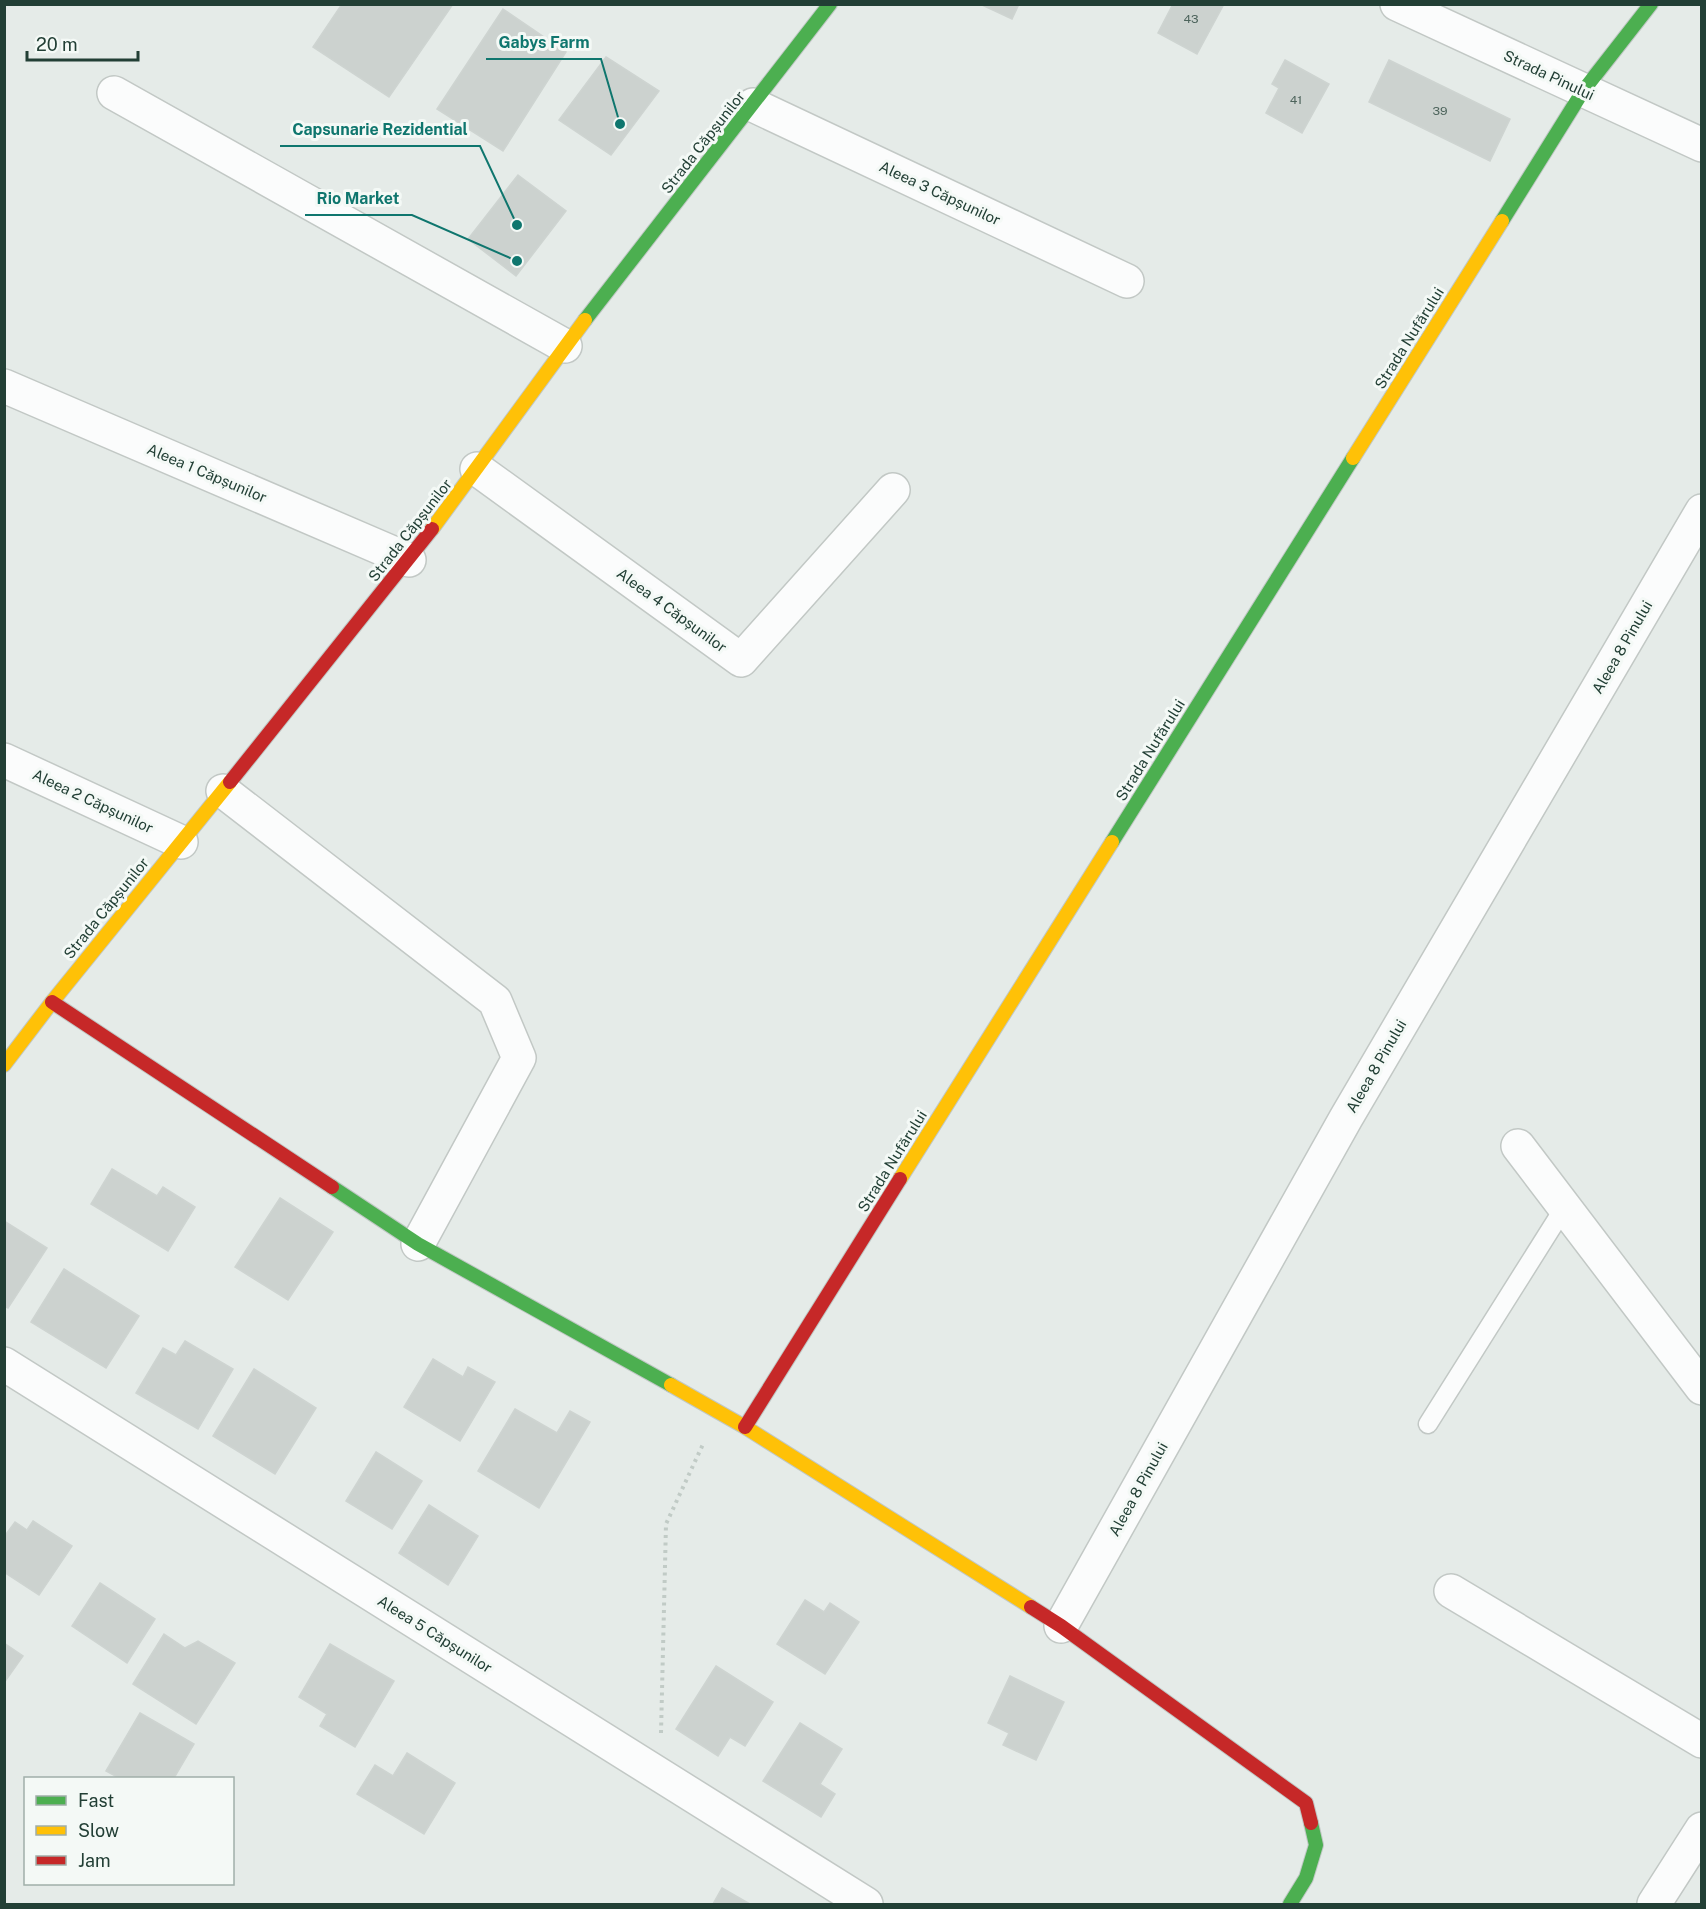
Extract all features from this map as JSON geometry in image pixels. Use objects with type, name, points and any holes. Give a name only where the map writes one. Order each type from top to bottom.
[{"type":"street","name":"Strada Căpșunilor","points":[[4,1065],[52,1002],[409,560],[477,470],[565,346],[830,4]]},
{"type":"street","name":"Strada Pinului","points":[[1397,4],[1701,145]]},
{"type":"street","name":"Strada Nufărului","points":[[745,1426],[1583,91],[1651,4]]},
{"type":"street","points":[[114,93],[565,346]]},
{"type":"street","name":"Aleea 3 Căpșunilor","points":[[753,105],[1127,281]]},
{"type":"street","name":"Aleea 1 Căpșunilor","points":[[4,386],[409,560]]},
{"type":"street","name":"Aleea 4 Căpșunilor","points":[[477,470],[741,660],[893,490]]},
{"type":"street","name":"Aleea 8 Pinului","points":[[1061,1626],[1346,1118],[1701,511]]},
{"type":"street","name":"Aleea 2 Căpșunilor","points":[[4,760],[181,842]]},
{"type":"street","points":[[223,790],[495,1002],[519,1058],[417,1244]]},
{"type":"street","points":[[52,1002],[417,1244],[745,1426],[1061,1626],[1306,1803],[1316,1845],[1305,1878],[1290,1905]]},
{"type":"street","points":[[1518,1146],[1701,1388]]},
{"type":"street","name":"Aleea 5 Căpșunilor","points":[[4,1364],[866,1905]]},
{"type":"street","points":[[1451,1591],[1701,1741]]},
{"type":"street","points":[[1654,1905],[1701,1828]]},
{"type":"lane","points":[[1428,1424],[1564,1208]]},
{"type":"path","points":[[660,1775],[666,1524],[718,1411]]},
{"type":"building","points":[[342,4],[453,4],[389,97],[313,47]]},
{"type":"building","points":[[980,4],[1019,4],[1012,19]]},
{"type":"building","points":[[1173,4],[1224,4],[1197,54],[1158,33]]},
{"type":"building","points":[[503,9],[566,52],[503,151],[437,109]]},
{"type":"building","points":[[606,57],[659,91],[611,155],[559,120]]},
{"type":"building","points":[[1285,60],[1329,84],[1302,133],[1266,113],[1279,88],[1272,84]]},
{"type":"building","points":[[1389,60],[1510,119],[1490,161],[1369,102]]},
{"type":"building","points":[[518,175],[566,211],[516,276],[468,239]]},
{"type":"building","points":[[112,1169],[157,1196],[163,1187],[195,1207],[168,1251],[91,1204]]},
{"type":"building","points":[[280,1198],[333,1232],[288,1300],[235,1267]]},
{"type":"building","points":[[4,1221],[47,1248],[8,1308],[4,1306]]},
{"type":"building","points":[[64,1269],[139,1316],[106,1368],[31,1322]]},
{"type":"building","points":[[185,1341],[233,1369],[198,1429],[136,1393],[163,1348],[176,1355]]},
{"type":"building","points":[[433,1359],[463,1377],[468,1367],[495,1382],[460,1441],[404,1407]]},
{"type":"building","points":[[254,1369],[316,1408],[275,1474],[213,1436]]},
{"type":"building","points":[[515,1409],[557,1433],[570,1411],[590,1422],[539,1508],[478,1471]]},
{"type":"building","points":[[376,1452],[422,1481],[392,1529],[346,1501]]},
{"type":"building","points":[[429,1505],[478,1536],[448,1585],[399,1553]]},
{"type":"building","points":[[33,1521],[72,1546],[39,1595],[4,1572],[4,1537],[15,1522],[27,1530]]},
{"type":"building","points":[[100,1583],[155,1619],[127,1663],[72,1626]]},
{"type":"building","points":[[805,1600],[824,1612],[830,1603],[859,1622],[825,1674],[777,1644]]},
{"type":"building","points":[[164,1634],[185,1648],[198,1641],[235,1663],[196,1724],[133,1684]]},
{"type":"building","points":[[4,1643],[23,1656],[4,1683]]},
{"type":"building","points":[[330,1644],[394,1681],[355,1747],[320,1726],[327,1714],[299,1697]]},
{"type":"building","points":[[716,1666],[773,1702],[745,1746],[730,1737],[718,1756],[676,1729]]},
{"type":"building","points":[[1010,1676],[1064,1702],[1036,1760],[1003,1745],[1009,1733],[988,1723]]},
{"type":"building","points":[[140,1713],[194,1744],[175,1777],[117,1777],[106,1771]]},
{"type":"building","points":[[800,1723],[842,1749],[820,1784],[835,1794],[821,1817],[763,1781]]},
{"type":"building","points":[[407,1753],[455,1783],[424,1834],[357,1794],[375,1765],[393,1776]]},
{"type":"building","points":[[722,1888],[750,1904],[713,1904]]},
{"type":"traffic: fast","points":[[585,320],[830,4]]},
{"type":"traffic: fast","points":[[1502,221],[1583,91],[1651,4]]},
{"type":"traffic: fast","points":[[1112,842],[1353,458]]},
{"type":"traffic: fast","points":[[332,1187],[418,1244],[671,1385]]},
{"type":"traffic: fast","points":[[1290,1904],[1306,1878],[1316,1845],[1311,1823]]},
{"type":"traffic: slow","points":[[1353,458],[1502,221]]},
{"type":"traffic: slow","points":[[432,529],[585,320]]},
{"type":"traffic: slow","points":[[4,1065],[52,1002],[230,782]]},
{"type":"traffic: slow","points":[[900,1179],[1112,842]]},
{"type":"traffic: slow","points":[[671,1385],[745,1427],[1031,1607]]},
{"type":"traffic: jam","points":[[230,782],[432,529]]},
{"type":"traffic: jam","points":[[52,1002],[332,1187]]},
{"type":"traffic: jam","points":[[745,1427],[900,1179]]},
{"type":"traffic: jam","points":[[1031,1607],[1061,1626],[1306,1803],[1311,1823]]},
{"type":"place","name":"Gabys Farm","points":[[620,124]]},
{"type":"place","name":"Capsunarie Rezidential","points":[[517,225]]},
{"type":"place","name":"Rio Market","points":[[517,261]]}]
